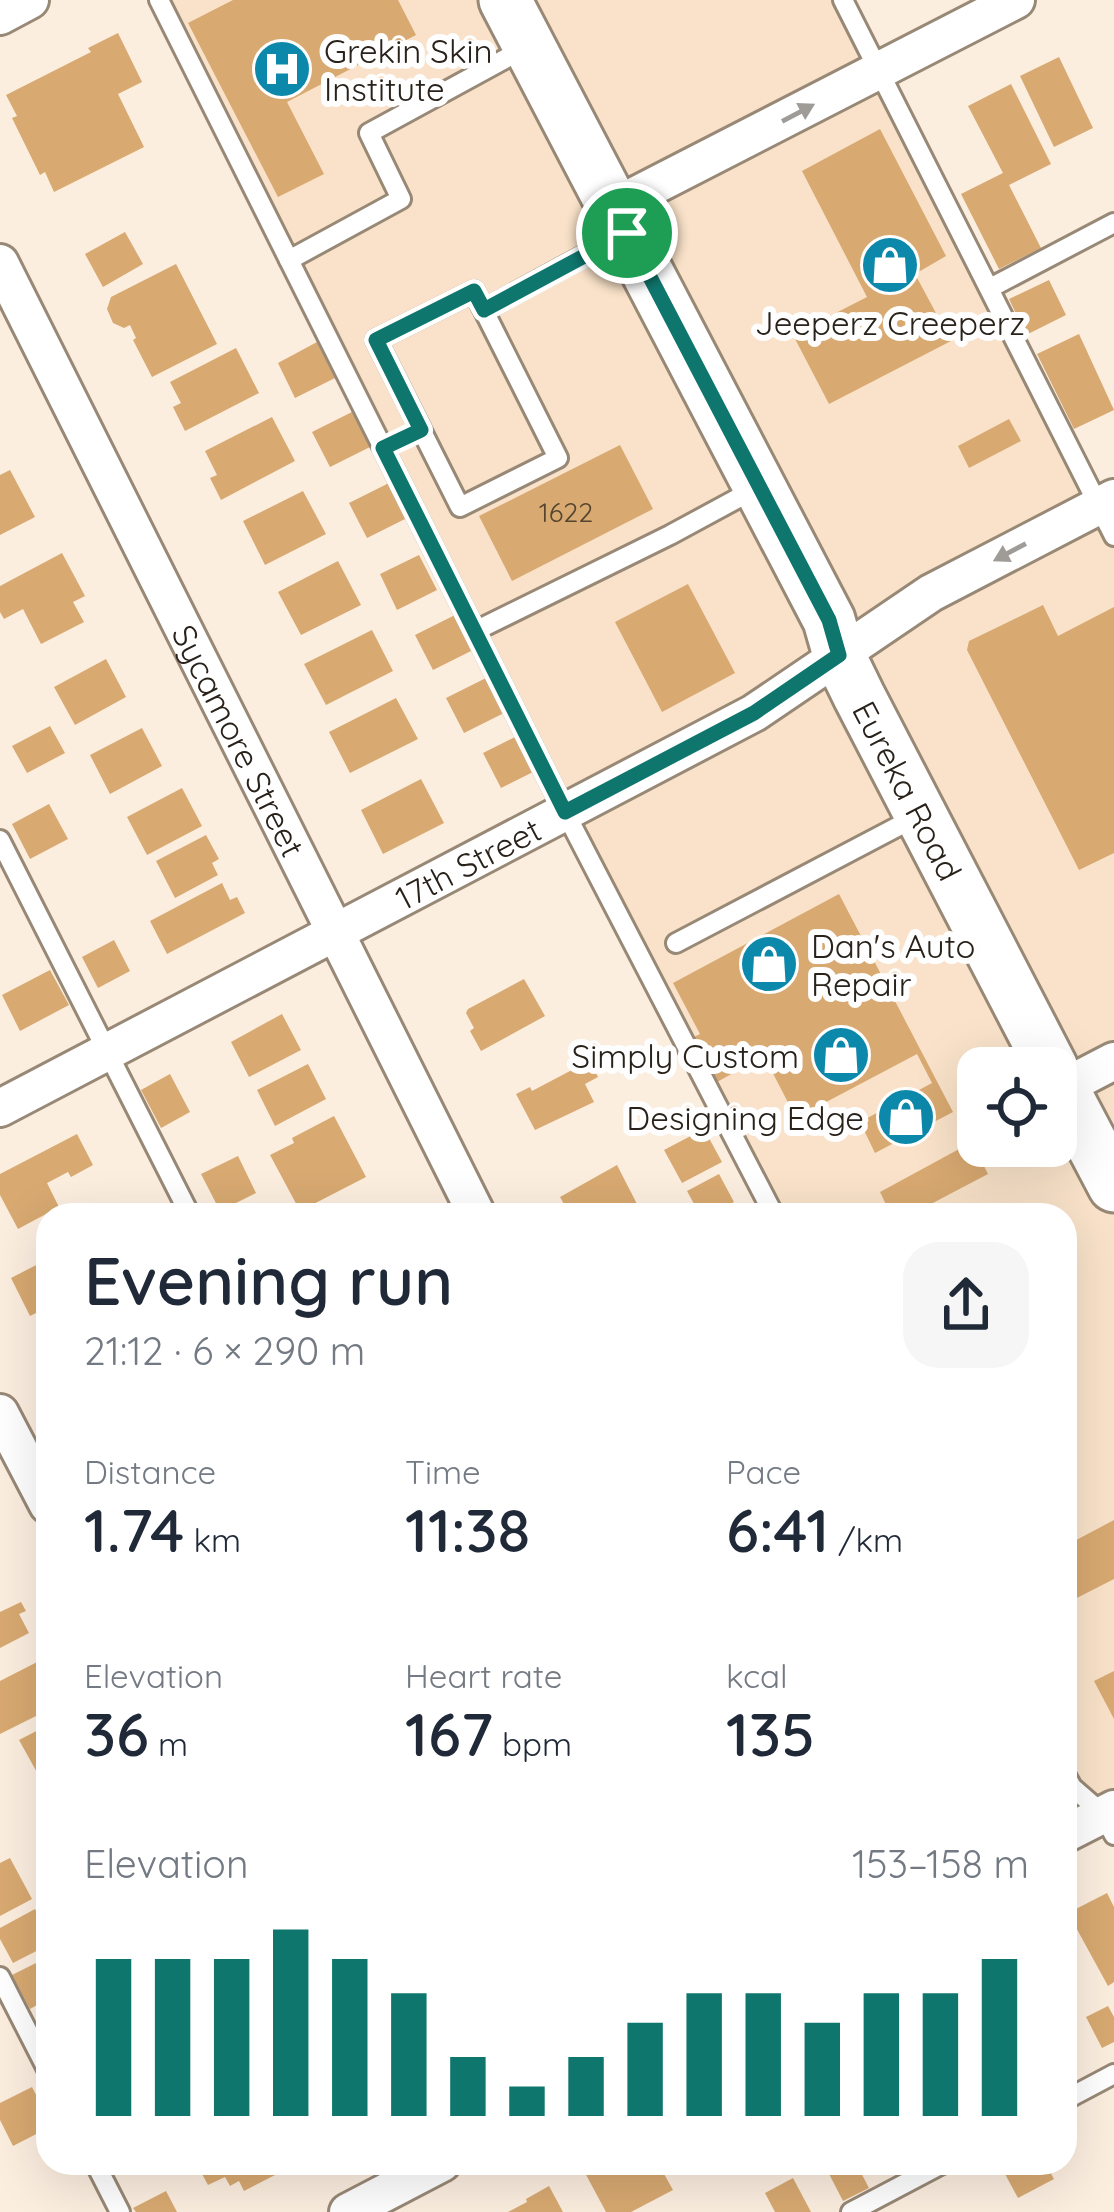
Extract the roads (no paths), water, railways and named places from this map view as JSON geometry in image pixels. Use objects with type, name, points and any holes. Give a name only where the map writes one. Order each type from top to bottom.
[{"type":"main road","name":"Eureka Road","points":[[505,0],[829,620],[839,655],[1041,1047]]},
{"type":"main road","name":"Eureka Road","points":[[1077,1115],[1114,1186]]},
{"type":"street","points":[[0,16],[30,0]]},
{"type":"street","points":[[620,220],[879,71],[1016,0]]},
{"type":"street","name":"Sycamore Street","points":[[0,263],[472,1203]]},
{"type":"street","name":"17th Street","points":[[0,1108],[754,713],[931,593],[1109,513]]},
{"type":"street","points":[[1077,1071],[1114,1061]]},
{"type":"street","points":[[0,1413],[36,1482]]},
{"type":"street","points":[[1077,1830],[1110,1819]]},
{"type":"street","points":[[348,2212],[393,2175]]},
{"type":"lane","points":[[159,0],[565,812],[767,1203]]},
{"type":"lane","points":[[843,0],[1109,513]]},
{"type":"lane","points":[[289,260],[401,199],[369,133],[529,45]]},
{"type":"lane","points":[[484,310],[620,220]]},
{"type":"lane","points":[[990,288],[1114,224]]},
{"type":"lane","points":[[474,291],[484,310],[558,458],[460,507],[376,340],[474,291]]},
{"type":"lane","points":[[383,448],[421,430]]},
{"type":"lane","points":[[475,631],[759,486]]},
{"type":"lane","points":[[676,943],[921,815]]},
{"type":"lane","points":[[0,840],[184,1203]]},
{"type":"lane","points":[[1077,1790],[1110,1819]]},
{"type":"lane","points":[[0,1977],[36,2048]]},
{"type":"lane","points":[[1077,2094],[1114,2074]]},
{"type":"lane","points":[[101,2175],[120,2212]]},
{"type":"lane","points":[[851,2212],[921,2175]]},
{"type":"place","name":"Grekin Skin Institute","points":[[282,69]]},
{"type":"place","name":"Jeeperz Creeperz","points":[[890,265]]},
{"type":"place","name":"Dan's Auto Repair","points":[[769,964]]},
{"type":"place","name":"Simply Custom","points":[[841,1055]]},
{"type":"place","name":"Designing Edge","points":[[906,1117]]}]
